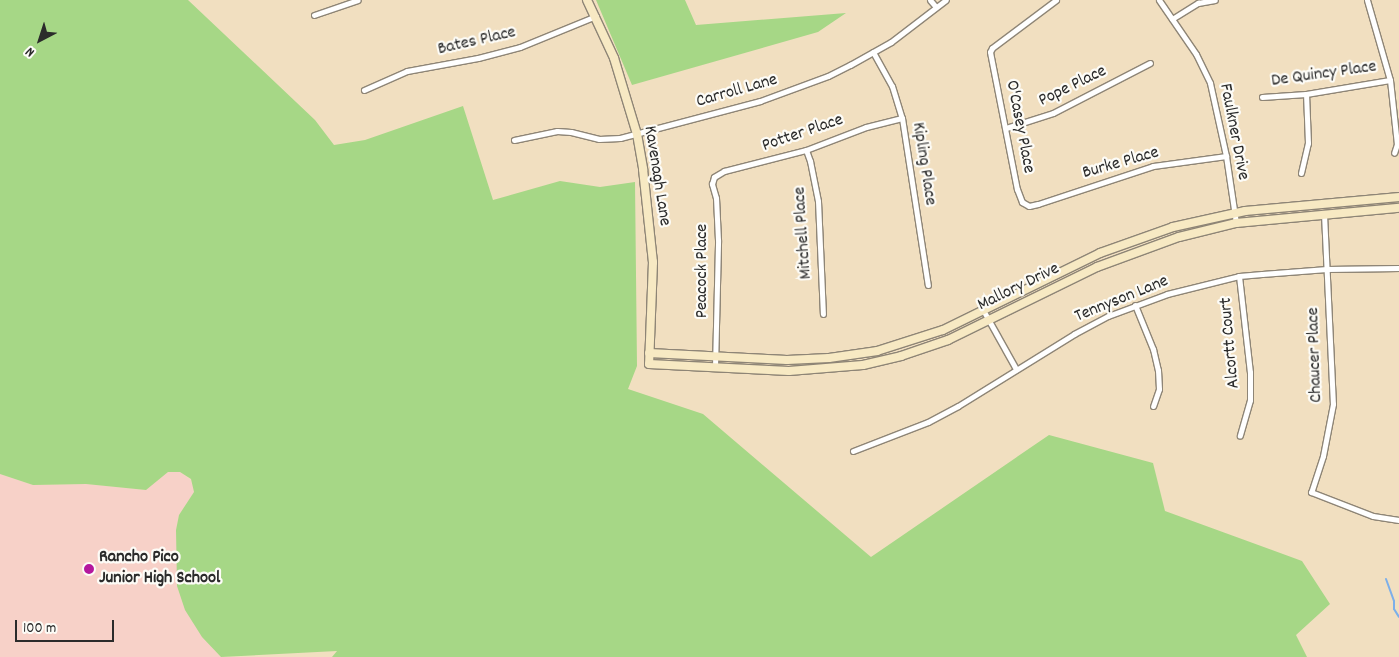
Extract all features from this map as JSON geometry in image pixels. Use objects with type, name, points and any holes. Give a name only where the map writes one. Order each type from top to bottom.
[{"type":"main road","name":"Kavenagh Lane","points":[[587,0],[614,58],[637,134],[653,262],[649,364]]},
{"type":"main road","points":[[649,354],[807,359],[856,355],[923,337],[1120,245],[1173,227],[1234,213],[1399,197]]},
{"type":"main road","name":"Mallory Drive","points":[[649,364],[789,371],[863,365],[901,356],[948,340],[1123,256],[1179,236],[1236,223],[1399,208]]},
{"type":"street","points":[[314,15],[358,0]]},
{"type":"street","points":[[930,0],[936,7]]},
{"type":"street","name":"Carroll Lane","points":[[514,140],[557,131],[609,140],[637,134],[789,91],[828,76],[873,52],[946,0]]},
{"type":"street","name":"O'Casey Place","points":[[1026,205],[1020,198],[1017,189],[990,52],[992,48],[1056,0]]},
{"type":"street","name":"Faulkner Drive","points":[[1159,0],[1196,54],[1210,83],[1226,156],[1236,223]]},
{"type":"street","points":[[1172,18],[1198,3],[1215,0]]},
{"type":"street","points":[[1367,0],[1390,80],[1397,144],[1394,153]]},
{"type":"street","name":"Bates Place","points":[[364,90],[407,71],[478,58],[520,47],[596,16]]},
{"type":"street","name":"Kipling Place","points":[[873,52],[892,86],[902,118],[928,285]]},
{"type":"street","name":"Pope Place","points":[[1006,128],[1054,113],[1150,63]]},
{"type":"street","name":"De Quincy Place","points":[[1262,96],[1306,94],[1390,80]]},
{"type":"street","points":[[1300,173],[1308,143],[1306,94]]},
{"type":"street","name":"Potter Place","points":[[714,177],[724,171],[806,150],[866,126],[902,118]]},
{"type":"street","name":"Mitchell Place","points":[[806,150],[818,200],[823,314]]},
{"type":"street","name":"Burke Place","points":[[1026,205],[1038,204],[1153,166],[1226,156]]},
{"type":"street","name":"Peacock Place","points":[[714,177],[712,184],[716,198],[718,240],[715,367]]},
{"type":"street","name":"Chaucer Place","points":[[1324,214],[1333,404],[1323,456],[1311,492],[1373,516],[1399,520]]},
{"type":"street","name":"Tennyson Lane","points":[[853,451],[928,422],[958,406],[1074,334],[1108,316],[1136,306],[1194,287],[1239,276],[1327,269],[1399,268]]},
{"type":"street","name":"Alcortt Court","points":[[1239,276],[1250,372],[1250,400],[1240,436]]},
{"type":"street","points":[[1136,306],[1153,349],[1158,370],[1159,389],[1153,406]]},
{"type":"street","points":[[983,310],[1016,369]]},
{"type":"shaded area","name":"Rancho Pico Junior High School","points":[[168,472],[180,472],[191,480],[194,492],[179,515],[176,530],[178,553],[202,637],[221,657],[0,657],[0,474],[33,485],[86,484],[145,490]]},
{"type":"green space","points":[[0,0],[188,0],[315,120],[334,145],[365,140],[463,106],[493,200],[560,181],[600,187],[635,182],[637,366],[628,389],[703,414],[871,557],[1049,435],[1153,463],[1165,511],[1302,561],[1330,604],[1296,635],[1307,657],[332,657],[337,651],[221,657],[202,637],[185,610],[177,586],[176,530],[179,515],[194,492],[191,479],[180,472],[168,472],[146,490],[86,484],[33,485],[0,474]]},
{"type":"green space","points":[[596,0],[685,0],[696,25],[846,13],[818,32],[632,85]]},
{"type":"waterway","points":[[1386,579],[1394,601],[1394,609],[1399,617]]},
{"type":"place","name":"Rancho Pico Junior High School","points":[[89,569]]}]
